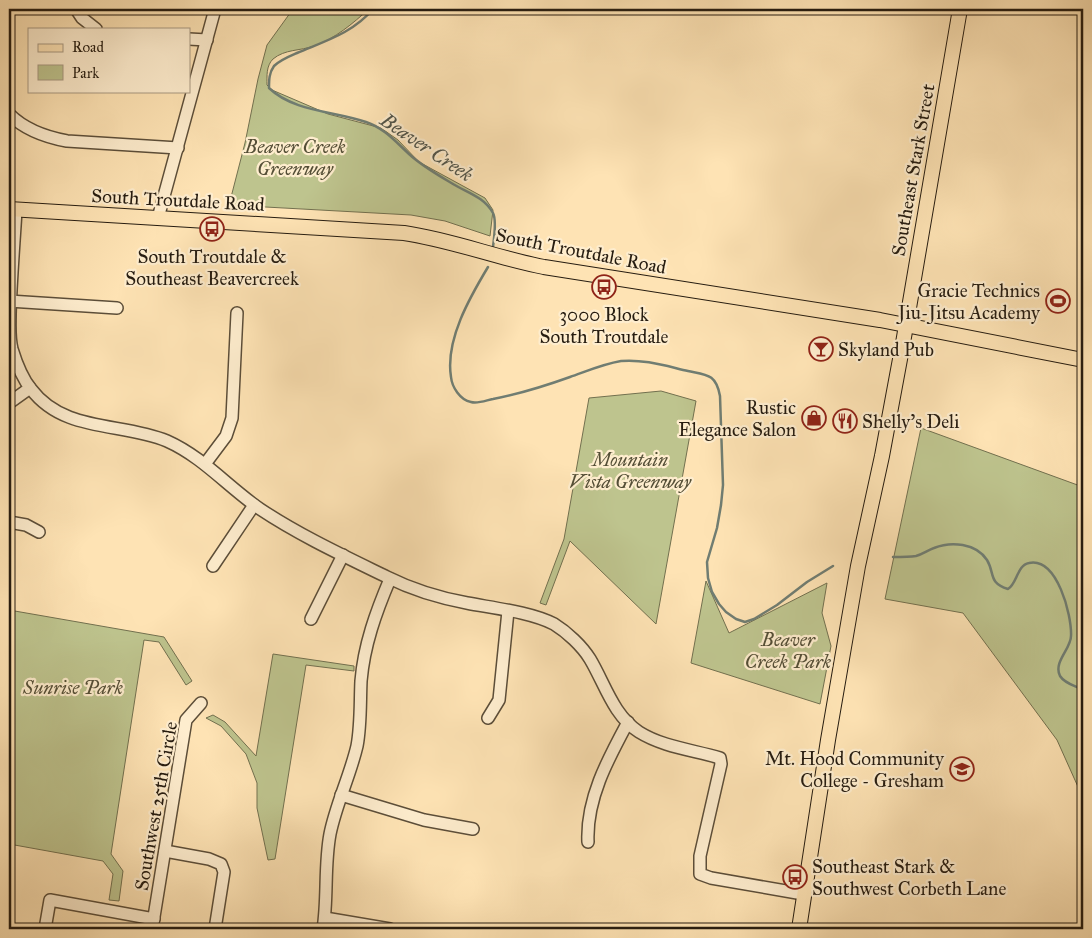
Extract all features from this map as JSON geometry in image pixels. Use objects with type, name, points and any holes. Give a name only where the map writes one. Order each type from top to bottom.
[{"type":"main road","name":"Southeast Stark Street","points":[[798,929],[858,566],[906,325],[960,9]]},
{"type":"main road","name":"South Troutdale Road","points":[[12,209],[404,233],[454,243],[544,267],[906,325],[1083,360]]},
{"type":"street","points":[[76,9],[82,18],[95,28]]},
{"type":"street","points":[[158,218],[215,9]]},
{"type":"street","points":[[190,39],[206,40]]},
{"type":"street","points":[[9,114],[30,130],[52,139],[178,148]]},
{"type":"street","points":[[12,209],[11,347],[30,388],[52,408],[69,418],[89,424],[165,440],[206,464],[254,505],[314,541],[390,579],[438,596],[538,618],[555,625],[588,656],[612,702],[639,732],[667,745],[720,758],[721,764],[700,856],[700,874],[711,878],[803,894]]},
{"type":"street","points":[[10,301],[117,308]]},
{"type":"street","points":[[206,464],[226,436],[232,418],[238,313]]},
{"type":"street","points":[[9,403],[30,388]]},
{"type":"street","points":[[213,566],[254,505]]},
{"type":"street","points":[[9,522],[26,525],[39,532]]},
{"type":"street","points":[[311,619],[343,555]]},
{"type":"street","points":[[390,579],[367,642],[361,680],[360,716],[356,746],[330,832],[324,924],[390,929]]},
{"type":"street","points":[[488,718],[499,700],[508,611]]},
{"type":"street","name":"Southwest 25th Circle","points":[[153,924],[186,720],[201,702]]},
{"type":"street","points":[[588,842],[587,824],[594,798],[605,767],[628,722]]},
{"type":"street","points":[[341,796],[424,820],[473,829]]},
{"type":"street","points":[[165,851],[209,859],[221,864],[224,872],[215,929]]},
{"type":"street","points":[[44,929],[50,900],[153,924]]},
{"type":"green space","name":"Beaver Creek Greenway","points":[[293,9],[369,9],[337,35],[309,48],[282,53],[273,59],[268,68],[267,85],[272,90],[328,114],[381,128],[398,140],[419,162],[485,198],[493,210],[490,236],[445,221],[411,215],[229,205],[267,45]]},
{"type":"green space","name":"Mountain Vista Greenway","points":[[661,391],[696,401],[656,624],[570,541],[546,605],[540,603],[564,539],[589,398]]},
{"type":"green space","points":[[921,428],[1083,487],[1083,798],[1057,740],[963,613],[885,599]]},
{"type":"green space","name":"Beaver Creek Park","points":[[706,581],[729,633],[827,583],[822,613],[831,646],[820,704],[691,663]]},
{"type":"green space","name":"Sunrise Park","points":[[9,610],[164,637],[192,681],[186,685],[159,642],[144,640],[111,854],[123,871],[119,901],[109,900],[113,874],[103,861],[9,844]]},
{"type":"green space","points":[[273,654],[354,666],[354,671],[306,665],[275,859],[268,860],[257,808],[257,783],[246,754],[221,726],[206,718],[213,715],[225,722],[256,756]]},
{"type":"waterway","name":"Beaver Creek","points":[[373,9],[348,30],[276,64],[270,74],[269,88],[290,102],[315,110],[354,118],[378,128],[425,166],[480,199],[494,216],[493,247]]},
{"type":"waterway","points":[[488,267],[467,305],[455,334],[452,348],[451,377],[455,389],[463,399],[477,403],[512,395],[621,361],[655,363],[710,377],[716,383],[720,396],[723,485],[717,528],[707,562],[708,578],[712,592],[719,604],[736,619],[745,622],[754,619],[777,605],[807,582],[833,566]]},
{"type":"waterway","name":"Beaver Creek","points":[[893,557],[916,556],[941,546],[963,545],[982,554],[987,560],[997,584],[1008,589],[1025,564],[1039,564],[1048,569],[1061,589],[1066,602],[1071,627],[1070,641],[1060,661],[1058,671],[1065,681],[1083,690]]},
{"type":"place","name":"South Troutdale & Southeast Beavercreek","points":[[212,229]]},
{"type":"place","name":"3000 Block South Troutdale","points":[[604,287]]},
{"type":"place","name":"Gracie Technics Jiu-Jitsu Academy","points":[[1058,301]]},
{"type":"place","name":"Skyland Pub","points":[[821,349]]},
{"type":"place","name":"Rustic Elegance Salon","points":[[814,418]]},
{"type":"place","name":"Shelly's Deli","points":[[845,421]]},
{"type":"place","name":"Mt. Hood Community College - Gresham","points":[[962,769]]},
{"type":"place","name":"Southeast Stark & Southwest Corbeth Lane","points":[[795,877]]}]
